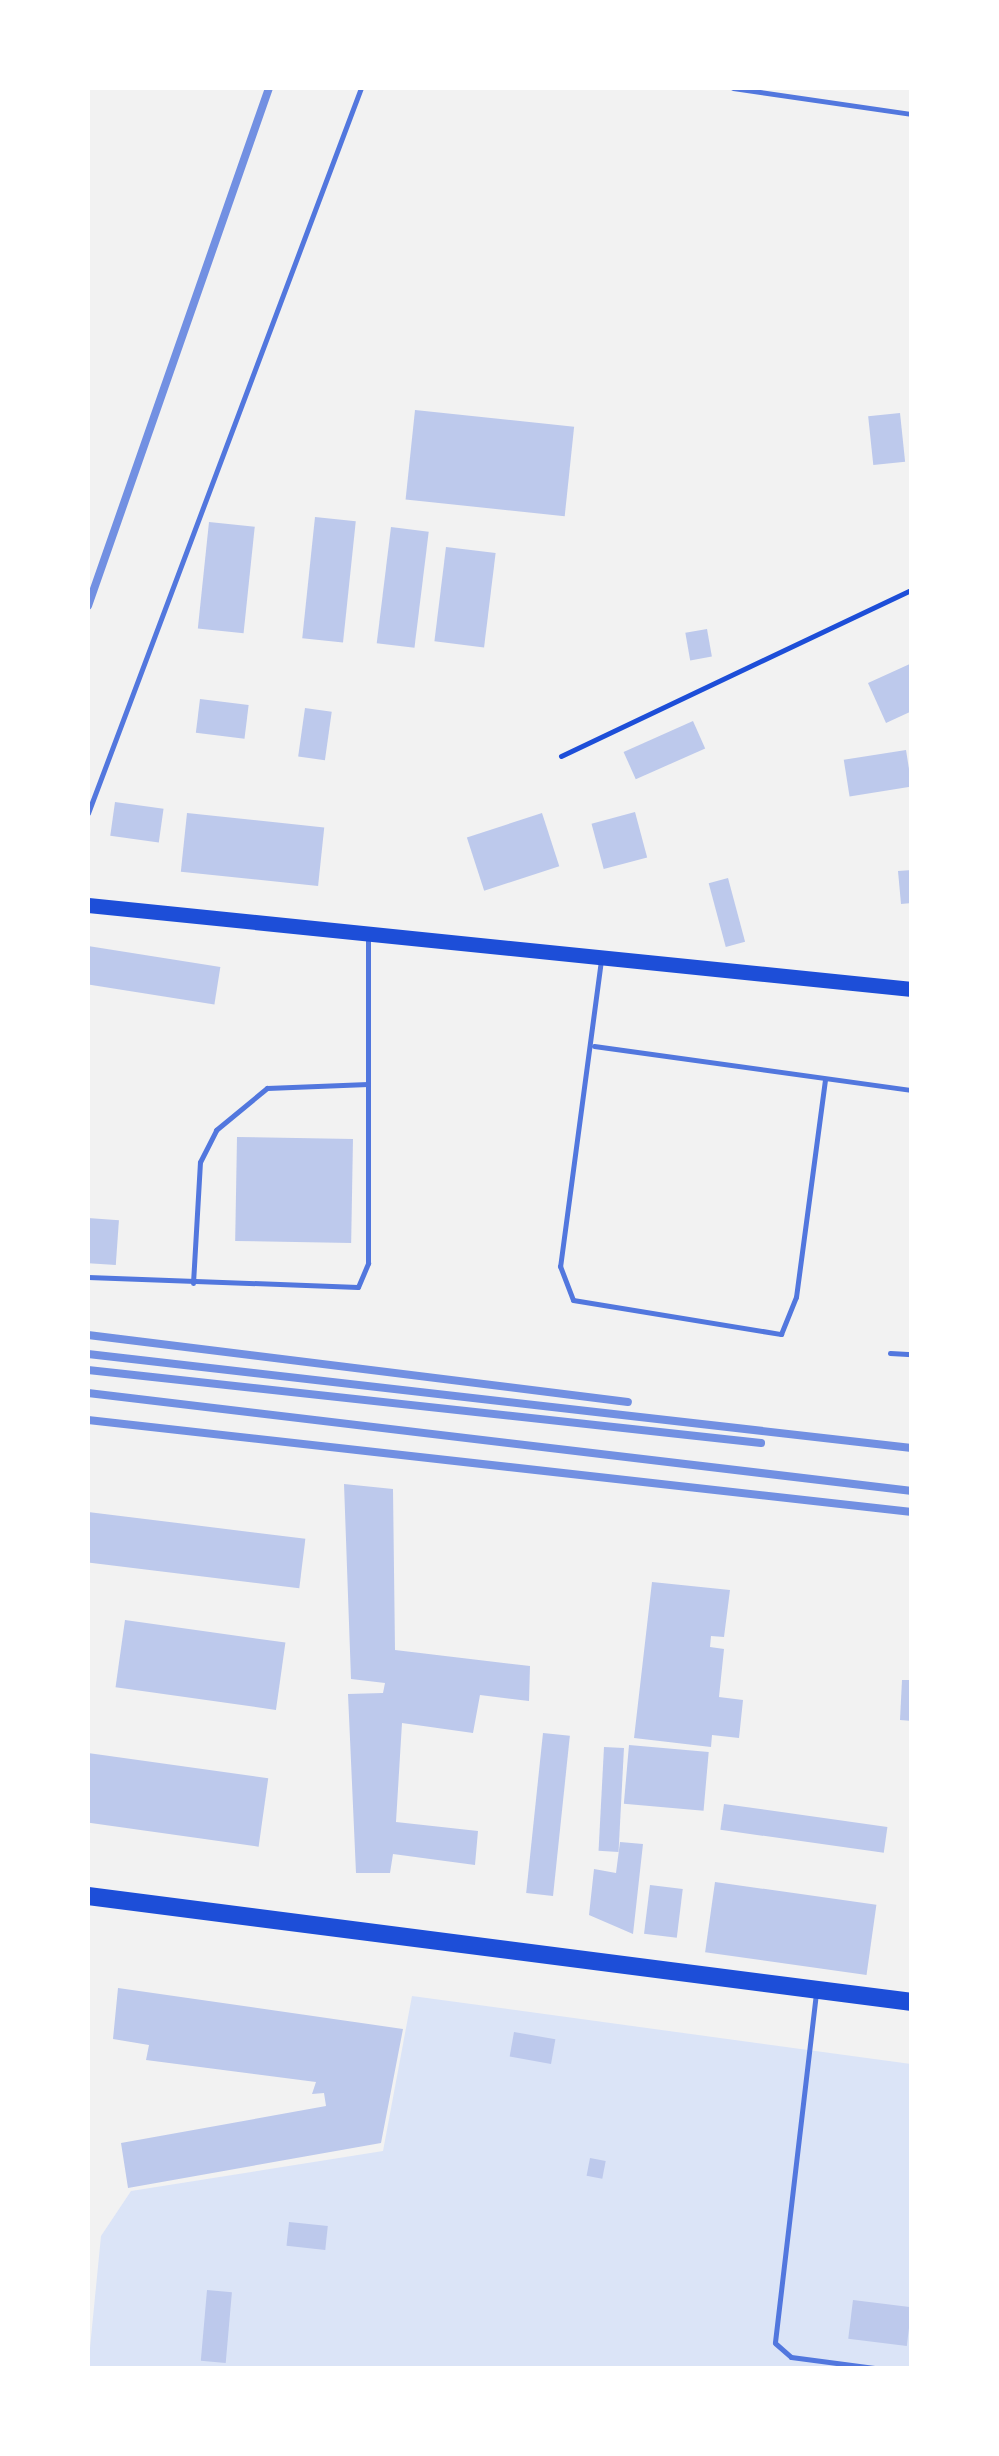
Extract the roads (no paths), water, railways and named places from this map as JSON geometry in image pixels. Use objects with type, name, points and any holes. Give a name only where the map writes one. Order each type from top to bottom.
[{"type":"main road","points":[[88,905],[912,989]]},
{"type":"main road","points":[[88,1896],[912,2002]]},
{"type":"lane","points":[[88,812],[360,88]]},
{"type":"lane","points":[[733,88],[912,114]]},
{"type":"lane","points":[[88,1277],[358,1287],[368,1263],[368,933]]},
{"type":"lane","points":[[602,957],[562,1284],[573,1300],[613,1311],[754,1335],[781,1334],[796,1297],[825,1079]]},
{"type":"lane","points":[[594,1046],[912,1090]]},
{"type":"lane","points":[[193,1283],[200,1162],[216,1130],[267,1088],[368,1084]]},
{"type":"lane","points":[[890,1353],[912,1354]]},
{"type":"lane","points":[[816,1990],[775,2343],[791,2357],[874,2368]]},
{"type":"railway","points":[[88,606],[269,88]]},
{"type":"railway","points":[[88,1335],[628,1402]]},
{"type":"railway","points":[[88,1354],[912,1448]]},
{"type":"railway","points":[[88,1370],[761,1443]]},
{"type":"railway","points":[[88,1393],[912,1491]]},
{"type":"railway","points":[[88,1420],[912,1512]]}]
